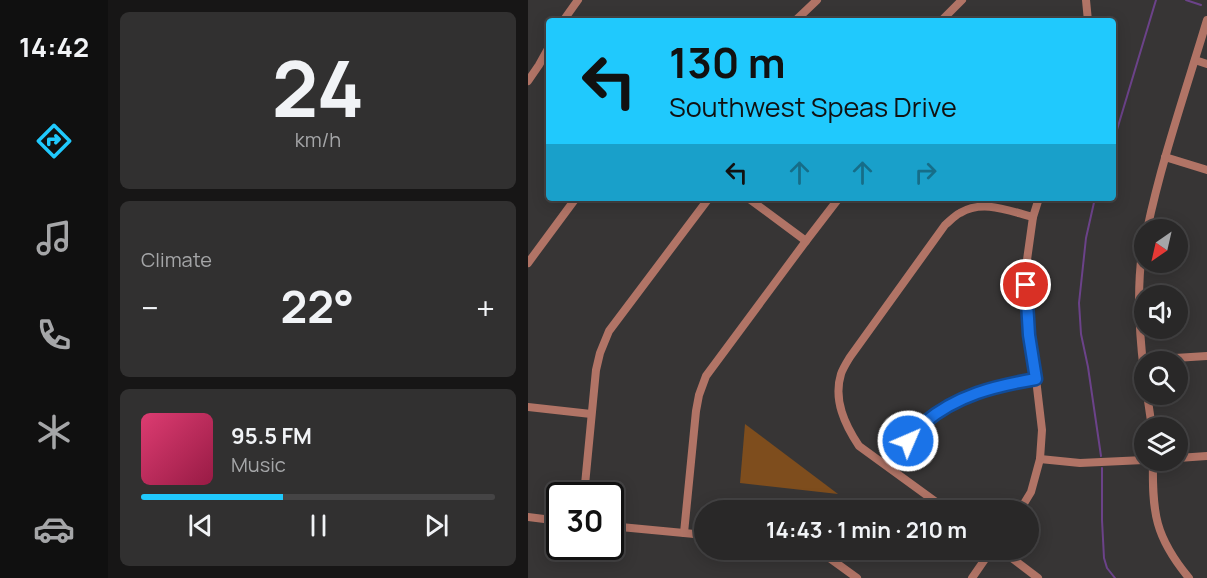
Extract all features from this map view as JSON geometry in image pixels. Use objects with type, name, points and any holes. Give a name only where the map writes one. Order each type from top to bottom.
[{"type":"street","points":[[564,18],[578,0]]},
{"type":"street","points":[[798,18],[817,0]]},
{"type":"street","points":[[944,18],[962,0]]},
{"type":"street","points":[[1086,0],[1088,18]]},
{"type":"street","points":[[1150,219],[1165,157],[1207,20]]},
{"type":"street","points":[[528,81],[546,52]]},
{"type":"street","points":[[1195,60],[1207,64]]},
{"type":"street","points":[[1165,157],[1207,170]]},
{"type":"street","points":[[528,263],[574,201]]},
{"type":"street","points":[[585,482],[596,370],[609,331],[707,201]]},
{"type":"street","points":[[752,201],[806,241]]},
{"type":"street","points":[[684,533],[696,411],[706,376],[837,201]]},
{"type":"street","points":[[1026,500],[1031,492],[1040,459],[1042,430],[1026,302],[1026,267],[1033,217],[1038,201]]},
{"type":"street","points":[[934,500],[859,446],[842,415],[838,386],[842,373],[850,357],[945,225],[958,213],[974,207],[989,206],[1033,217]]},
{"type":"street","points":[[1141,273],[1140,328],[1142,351]]},
{"type":"street","points":[[1188,357],[1207,356]]},
{"type":"street","points":[[889,467],[925,423],[946,408],[983,390],[1036,379]]},
{"type":"street","points":[[528,407],[591,414]]},
{"type":"street","points":[[1188,457],[1207,456]]},
{"type":"street","points":[[1040,459],[1080,463],[1134,460]]},
{"type":"street","points":[[1153,471],[1152,489],[1159,529],[1166,545],[1189,578]]},
{"type":"street","points":[[528,517],[546,519]]},
{"type":"street","points":[[624,527],[694,534]]},
{"type":"street","points":[[832,560],[857,578]]},
{"type":"street","points":[[972,578],[984,560]]},
{"type":"street","points":[[1014,560],[1038,578]]},
{"type":"shaded area","points":[[745,424],[838,494],[740,483]]},
{"type":"waterway","points":[[1116,133],[1156,0]]},
{"type":"waterway","points":[[1186,0],[1201,5]]},
{"type":"waterway","points":[[1094,201],[1086,238],[1079,303],[1081,334],[1101,456]]},
{"type":"waterway","points":[[1102,468],[1104,558],[1107,568],[1115,578]]},
{"type":"route","points":[[908,441],[925,423],[965,398],[1001,385],[1036,379],[1029,335],[1026,285]]}]
